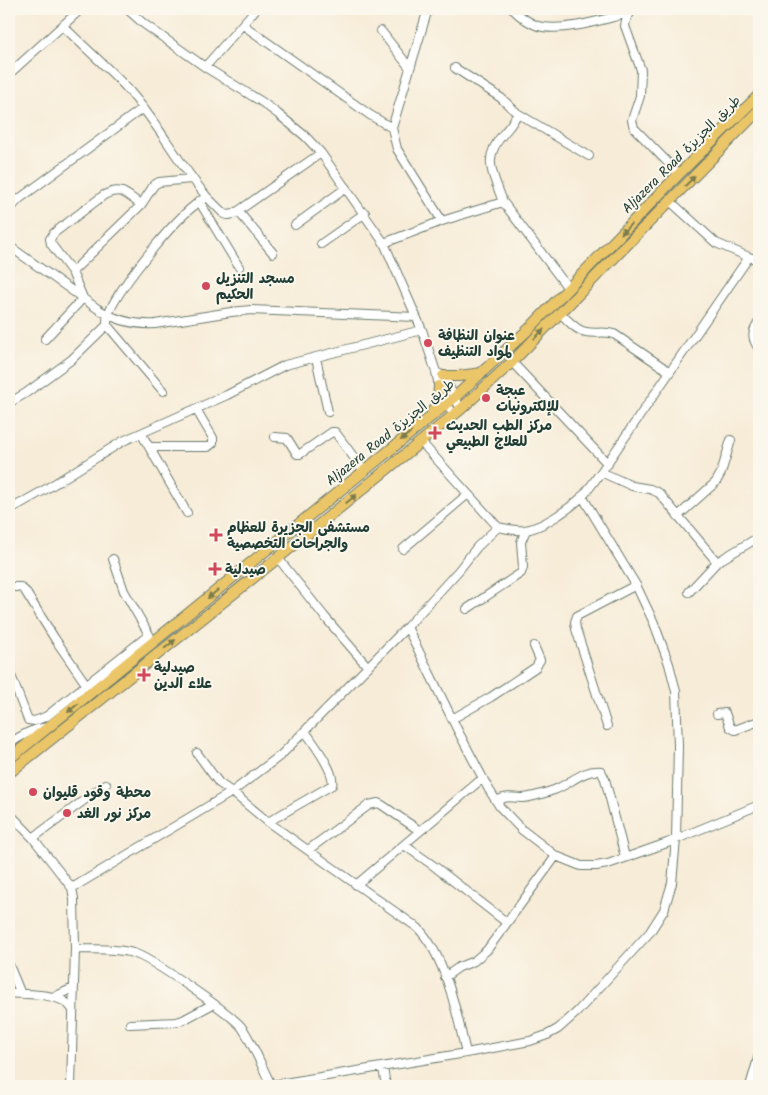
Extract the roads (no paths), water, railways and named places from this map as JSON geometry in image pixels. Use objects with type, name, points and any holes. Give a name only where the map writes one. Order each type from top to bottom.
[{"type":"main road","name":"Aljazera Road طريق الجزيزة","points":[[9,759],[48,727],[55,715],[451,401],[529,329],[679,174],[759,95]]},
{"type":"main road","name":"Aljazera Road طريق الجزيزة","points":[[9,773],[457,412],[512,362],[759,110]]},
{"type":"main road","points":[[429,418],[438,400],[439,378],[482,373]]},
{"type":"street","points":[[9,74],[81,9]]},
{"type":"street","points":[[127,9],[144,24],[205,67],[273,110],[305,136],[321,153],[365,213],[384,243],[422,330],[439,378],[457,412]]},
{"type":"street","points":[[205,67],[256,9]]},
{"type":"street","points":[[428,9],[392,128],[397,149],[442,221]]},
{"type":"street","points":[[513,9],[517,14],[541,28],[568,27],[632,11]]},
{"type":"street","points":[[632,11],[626,19],[625,26],[641,70],[640,96],[632,120],[634,128],[679,174]]},
{"type":"street","points":[[243,24],[370,115],[392,128]]},
{"type":"street","points":[[63,26],[124,86],[143,108],[191,179],[239,267]]},
{"type":"street","points":[[381,31],[410,68]]},
{"type":"street","points":[[455,68],[501,98],[517,113],[589,156]]},
{"type":"street","points":[[9,207],[143,108]]},
{"type":"street","points":[[517,113],[512,123],[493,146],[490,164],[503,202],[568,288]]},
{"type":"street","points":[[203,199],[224,214],[234,214],[321,153]]},
{"type":"street","points":[[72,272],[141,205],[154,185],[159,182],[191,179]]},
{"type":"street","points":[[295,225],[346,188]]},
{"type":"street","points":[[83,298],[72,272],[51,244],[50,239],[54,233],[113,191],[120,190],[141,205]]},
{"type":"street","points":[[163,391],[107,325],[107,315],[129,280],[146,258],[168,232],[203,199]]},
{"type":"street","points":[[670,200],[716,243],[759,260]]},
{"type":"street","points":[[384,243],[442,221],[503,202]]},
{"type":"street","points":[[238,211],[273,253]]},
{"type":"street","points":[[321,244],[365,213]]},
{"type":"street","points":[[9,246],[107,315],[144,325],[251,310],[416,317]]},
{"type":"street","points":[[421,442],[498,527],[510,530],[526,530],[565,510],[582,496],[608,464],[749,257]]},
{"type":"street","points":[[45,339],[83,298]]},
{"type":"street","points":[[560,313],[585,332],[605,331],[614,334],[670,372]]},
{"type":"street","points":[[759,322],[753,334],[754,341],[759,349]]},
{"type":"street","points":[[9,403],[71,360],[107,325]]},
{"type":"street","points":[[9,510],[123,440],[227,395],[276,369],[422,330]]},
{"type":"street","points":[[316,358],[328,412]]},
{"type":"street","points":[[512,362],[608,464]]},
{"type":"street","points":[[148,447],[208,447],[213,444],[213,438],[196,409]]},
{"type":"street","points":[[275,437],[287,438],[297,454],[300,454],[332,432],[335,432],[364,470]]},
{"type":"street","points":[[141,433],[187,513]]},
{"type":"street","points":[[678,516],[716,482],[721,473],[731,440]]},
{"type":"street","points":[[602,472],[632,486],[650,489],[659,493],[717,562]]},
{"type":"street","points":[[403,549],[468,494]]},
{"type":"street","points":[[75,949],[126,951],[143,956],[213,1004],[234,1019],[243,1030],[269,1085],[383,1068],[530,1041],[558,1030],[577,1012],[650,932],[664,910],[672,883],[676,839],[678,746],[676,691],[669,664],[654,622],[636,585],[582,496]]},
{"type":"street","points":[[72,888],[232,792],[281,755],[368,667],[459,570],[477,547],[498,527]]},
{"type":"street","points":[[467,609],[521,573],[523,567],[521,542],[526,530]]},
{"type":"street","points":[[689,592],[717,562],[759,537]]},
{"type":"street","points":[[278,558],[368,667]]},
{"type":"street","points":[[112,559],[124,591],[151,639]]},
{"type":"street","points":[[607,726],[575,622],[577,616],[636,585]]},
{"type":"street","points":[[9,587],[20,587],[25,590],[55,639],[90,688]]},
{"type":"street","points":[[406,627],[452,719],[503,812],[521,829],[556,856],[581,866],[596,866],[676,839],[759,805]]},
{"type":"street","points":[[452,719],[491,697],[536,667],[540,660],[534,646]]},
{"type":"street","points":[[12,678],[28,720],[35,721],[55,715]]},
{"type":"street","points":[[717,714],[725,713],[730,727],[735,730],[759,721]]},
{"type":"street","points":[[9,744],[24,733],[37,728],[48,727]]},
{"type":"street","points":[[268,822],[332,785],[333,778],[329,769],[305,731]]},
{"type":"street","points":[[198,753],[219,783],[268,822],[421,932],[437,955],[459,1024],[466,1053]]},
{"type":"street","points":[[496,800],[505,796],[522,798],[554,790],[583,774],[593,770],[601,771],[605,779],[625,857]]},
{"type":"street","points":[[356,886],[483,778]]},
{"type":"street","points":[[34,838],[106,784]]},
{"type":"street","points":[[308,850],[369,805],[374,804],[382,805],[420,831]]},
{"type":"street","points":[[9,813],[34,838],[72,888],[75,949],[70,1086]]},
{"type":"street","points":[[404,844],[506,922]]},
{"type":"street","points":[[445,977],[460,967],[474,962],[481,956],[556,856]]},
{"type":"street","points":[[9,966],[21,994]]},
{"type":"street","points":[[54,997],[73,988]]},
{"type":"street","points":[[9,993],[54,997],[67,1002],[72,1010]]},
{"type":"street","points":[[130,1024],[176,1022],[213,1004]]},
{"type":"street","points":[[750,1086],[759,1055]]},
{"type":"street","points":[[383,1068],[386,1086]]},
{"type":"place","name":"مسجد التنزيل الحكيم","points":[[206,286]]},
{"type":"place","name":"عنوان النظافة لمواد التنظيف","points":[[428,343]]},
{"type":"place","name":"عبجة للإلكترونيات","points":[[486,398]]},
{"type":"place","name":"مركز الطب الحديث للعلاج الطبيعي","points":[[435,433]]},
{"type":"place","name":"مستشفى الجزيرة للعظام والجراحات التخصصية","points":[[216,535]]},
{"type":"place","name":"صيدلية","points":[[215,569]]},
{"type":"place","name":"صيدلية علاء الدين","points":[[144,675]]},
{"type":"place","name":"محطة وقود قليوان","points":[[33,792]]},
{"type":"place","name":"مركز نور الغد","points":[[67,813]]}]
